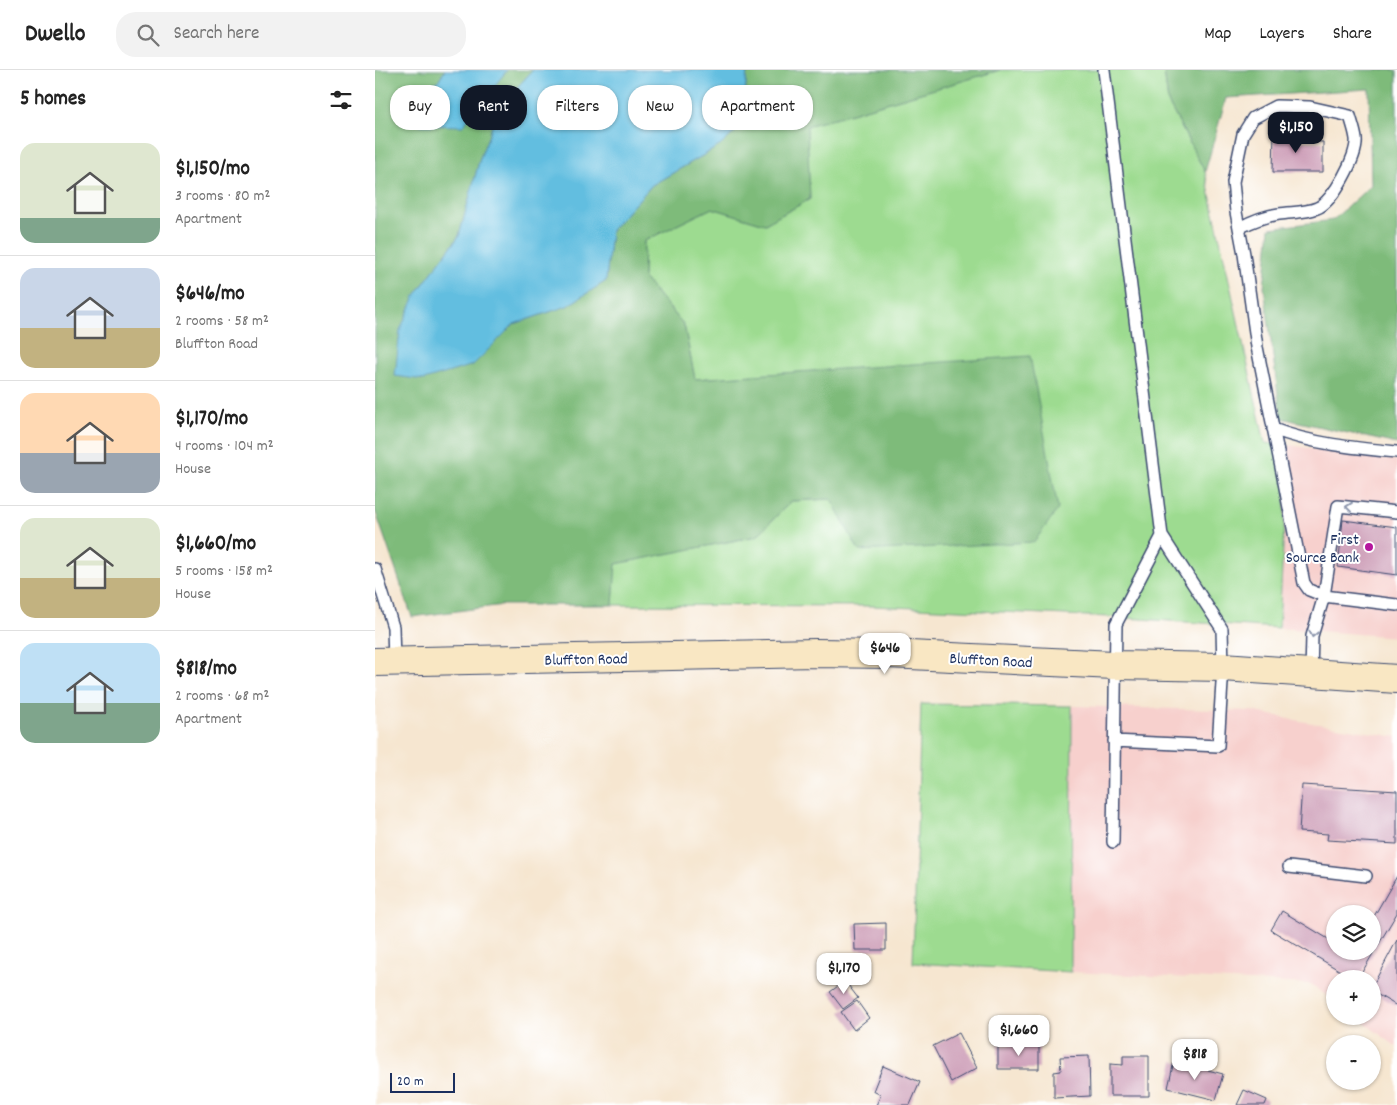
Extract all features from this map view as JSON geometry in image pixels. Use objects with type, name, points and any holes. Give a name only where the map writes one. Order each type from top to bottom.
[{"type":"main road","name":"Bluffton Road","points":[[385,662],[815,653],[889,654],[1114,665],[1223,667],[1311,673],[1394,682]]},
{"type":"lane","points":[[1104,70],[1162,536],[1222,629],[1223,667],[1218,746],[1113,741]]},
{"type":"lane","points":[[1239,228],[1256,219],[1280,214],[1299,213],[1320,207],[1339,184],[1354,156],[1356,139],[1350,116],[1310,107],[1276,106],[1253,118],[1243,134],[1233,182],[1239,228],[1257,347],[1304,583],[1309,590],[1323,596],[1397,605]]},
{"type":"lane","points":[[1273,428],[1293,436],[1331,444],[1397,452]]},
{"type":"lane","points":[[1311,673],[1312,636],[1323,596],[1338,506],[1397,512]]},
{"type":"lane","points":[[1113,842],[1116,624],[1162,536]]},
{"type":"lane","points":[[375,569],[393,627],[385,662]]},
{"type":"lane","points":[[1289,867],[1366,876]]},
{"type":"shaded area","points":[[1288,445],[1397,460],[1397,637],[1279,628]]},
{"type":"shaded area","points":[[1072,706],[1252,711],[1397,737],[1397,1047],[1367,1025],[1381,1025],[1381,970],[1326,970],[1326,995],[1311,984],[1071,972]]},
{"type":"green space","points":[[375,70],[445,70],[438,81],[430,85],[390,85],[390,130],[450,130],[450,87],[504,73],[507,70],[533,70],[519,85],[460,85],[460,130],[491,130],[480,158],[459,236],[416,294],[473,365],[514,324],[567,306],[606,281],[611,230],[652,185],[721,145],[737,130],[807,130],[810,199],[765,224],[712,208],[644,241],[643,277],[684,325],[695,379],[1030,356],[1058,509],[1034,542],[859,551],[831,499],[791,501],[757,536],[616,564],[613,605],[503,605],[412,617],[375,510]]},
{"type":"green space","points":[[747,70],[1000,70],[813,124],[813,85],[746,85]]},
{"type":"green space","points":[[1000,70],[1164,70],[1168,102],[1205,172],[1265,443],[1288,445],[1279,628],[1109,617],[873,606],[613,605],[615,564],[757,536],[791,501],[831,499],[1030,357],[695,379],[684,325],[643,277],[644,241],[712,208],[765,224],[810,199],[806,130],[813,130],[813,124]]},
{"type":"green space","points":[[1164,70],[1397,70],[1397,444],[1281,418],[1264,287],[1270,228],[1333,220],[1371,185],[1369,89],[1226,98],[1205,172],[1168,102]]},
{"type":"green space","points":[[921,704],[1072,706],[1071,972],[913,963]]},
{"type":"water","points":[[445,70],[507,70],[495,85],[460,85],[460,126],[450,126],[450,85],[430,85],[438,81]]},
{"type":"water","points":[[533,70],[747,70],[746,85],[702,85],[702,130],[737,130],[721,145],[652,185],[611,230],[606,281],[567,306],[514,324],[473,365],[424,380],[395,376],[400,330],[416,294],[459,236],[480,158],[491,130],[527,130],[527,85],[519,85]]},
{"type":"building","points":[[1274,131],[1296,131],[1296,141],[1323,142],[1323,172],[1273,172]]},
{"type":"building","name":"First Source Bank","points":[[1343,520],[1397,527],[1397,575],[1338,567]]},
{"type":"building","points":[[1302,785],[1397,791],[1397,844],[1327,840],[1328,834],[1299,832]]},
{"type":"building","points":[[1397,876],[1397,913],[1381,940],[1381,905]]},
{"type":"building","points":[[1282,911],[1326,938],[1326,960],[1369,960],[1363,970],[1339,970],[1271,930]]},
{"type":"building","points":[[886,923],[886,950],[855,950],[854,924]]},
{"type":"building","points":[[1397,940],[1397,1006],[1381,997],[1381,970]]},
{"type":"building","points":[[845,981],[858,998],[843,1009],[830,992]]},
{"type":"building","points":[[857,1001],[869,1018],[854,1030],[841,1012]]},
{"type":"building","points":[[959,1033],[977,1068],[951,1082],[933,1046]]},
{"type":"building","points":[[998,1045],[1039,1045],[1039,1069],[998,1069]]},
{"type":"building","points":[[1089,1056],[1090,1096],[1054,1098],[1054,1072],[1061,1071],[1060,1057]]},
{"type":"building","points":[[1123,1056],[1149,1056],[1149,1096],[1110,1096],[1110,1064],[1123,1065]]},
{"type":"building","points":[[1174,1061],[1223,1074],[1216,1100],[1168,1088]]},
{"type":"building","points":[[883,1066],[920,1082],[910,1105],[876,1105],[881,1095],[873,1091]]},
{"type":"building","points":[[1244,1090],[1267,1100],[1265,1105],[1237,1105]]},
{"type":"place","name":"First Source Bank","points":[[1369,547]]}]
